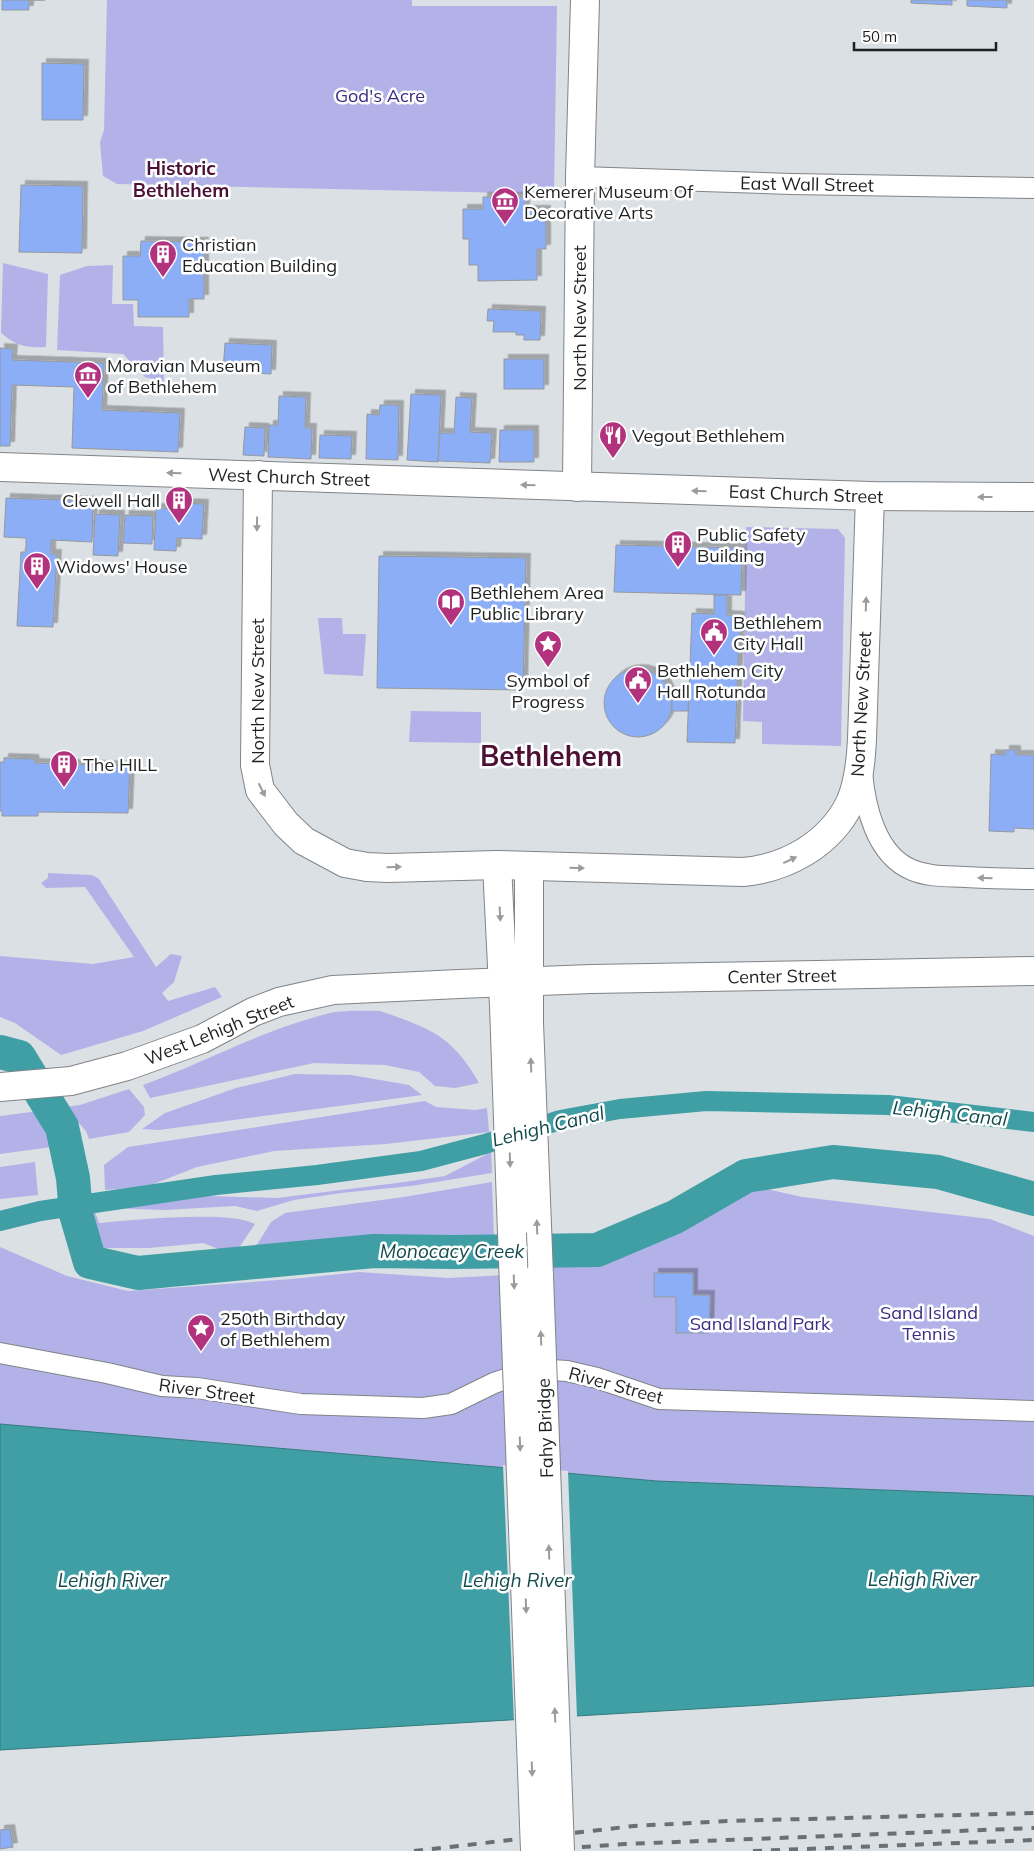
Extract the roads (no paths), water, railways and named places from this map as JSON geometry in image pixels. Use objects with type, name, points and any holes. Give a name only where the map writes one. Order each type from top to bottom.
[{"type":"main road","name":"North New Street","points":[[577,487],[584,0]]},
{"type":"main road","name":"West Church Street","points":[[0,467],[577,487]]},
{"type":"main road","name":"North New Street","points":[[258,475],[255,765],[260,790],[286,824],[304,841],[345,863],[388,868],[497,865],[743,872],[764,870],[788,861],[809,850],[826,836],[850,803],[856,787],[861,757],[870,496]]},
{"type":"main road","name":"East Church Street","points":[[577,487],[870,496],[1034,497]]},
{"type":"main road","points":[[497,865],[516,994]]},
{"type":"main road","points":[[516,994],[529,866]]},
{"type":"main road","name":"Center Street","points":[[516,994],[1034,971]]},
{"type":"main road","name":"West Lehigh Street","points":[[0,1087],[71,1081],[127,1066],[202,1039],[253,1012],[279,1002],[333,990],[516,994]]},
{"type":"main road","name":"Fahy Bridge","points":[[516,994],[535,1851]]},
{"type":"main road","name":"Fahy Bridge","points":[[516,994],[560,1851]]},
{"type":"street","name":"East Wall Street","points":[[580,177],[801,184],[1034,188]]},
{"type":"street","points":[[861,757],[866,798],[876,830],[887,851],[903,865],[912,870],[935,876],[1034,879]]},
{"type":"street","name":"River Street","points":[[0,1353],[162,1386],[198,1388],[301,1404],[423,1408],[452,1404],[494,1383],[536,1369],[566,1371],[597,1378],[659,1399],[1034,1411]]},
{"type":"water","name":"Lehigh River","points":[[0,1424],[657,1481],[1034,1496],[1034,1686],[763,1705],[0,1750]]},
{"type":"waterway","name":"Monocacy Creek","points":[[0,1052],[19,1057],[62,1127],[73,1178],[76,1214],[90,1262],[138,1273],[374,1251],[597,1250],[675,1217],[746,1176],[833,1162],[938,1172],[1034,1199]]},
{"type":"waterway","name":"Lehigh Canal","points":[[0,1221],[40,1211],[216,1185],[317,1175],[421,1161],[485,1144],[560,1120],[620,1109],[706,1101],[888,1105],[1034,1122]]},
{"type":"railway","points":[[414,1851],[634,1826],[728,1821],[1034,1813]]},
{"type":"railway","points":[[528,1851],[625,1844],[1034,1828]]},
{"type":"railway","points":[[753,1851],[1034,1840]]},
{"type":"place","name":"Kemerer Museum Of Decorative Arts","points":[[505,225]]},
{"type":"place","name":"Christian Education Building","points":[[163,278]]},
{"type":"place","name":"Moravian Museum of Bethlehem","points":[[88,399]]},
{"type":"place","name":"Vegout Bethlehem","points":[[613,459]]},
{"type":"place","name":"Clewell Hall","points":[[179,524]]},
{"type":"place","name":"Public Safety Building","points":[[678,568]]},
{"type":"place","name":"Widows' House","points":[[37,590]]},
{"type":"place","name":"Bethlehem Area Public Library","points":[[451,626]]},
{"type":"place","name":"Bethlehem City Hall","points":[[714,656]]},
{"type":"place","name":"Symbol of Progress","points":[[548,668]]},
{"type":"place","name":"Bethlehem City Hall Rotunda","points":[[638,704]]},
{"type":"place","name":"The HILL","points":[[64,788]]},
{"type":"place","name":"250th Birthday of Bethlehem","points":[[201,1352]]},
{"type":"district","name":"Historic Bethlehem","points":[[181,179]]},
{"type":"district","name":"Bethlehem","points":[[551,755]]},
{"type":"park label","name":"God's Acre","points":[[380,95]]},
{"type":"park label","name":"Sand Island Tennis","points":[[929,1322]]},
{"type":"park label","name":"Sand Island Park","points":[[760,1323]]}]
